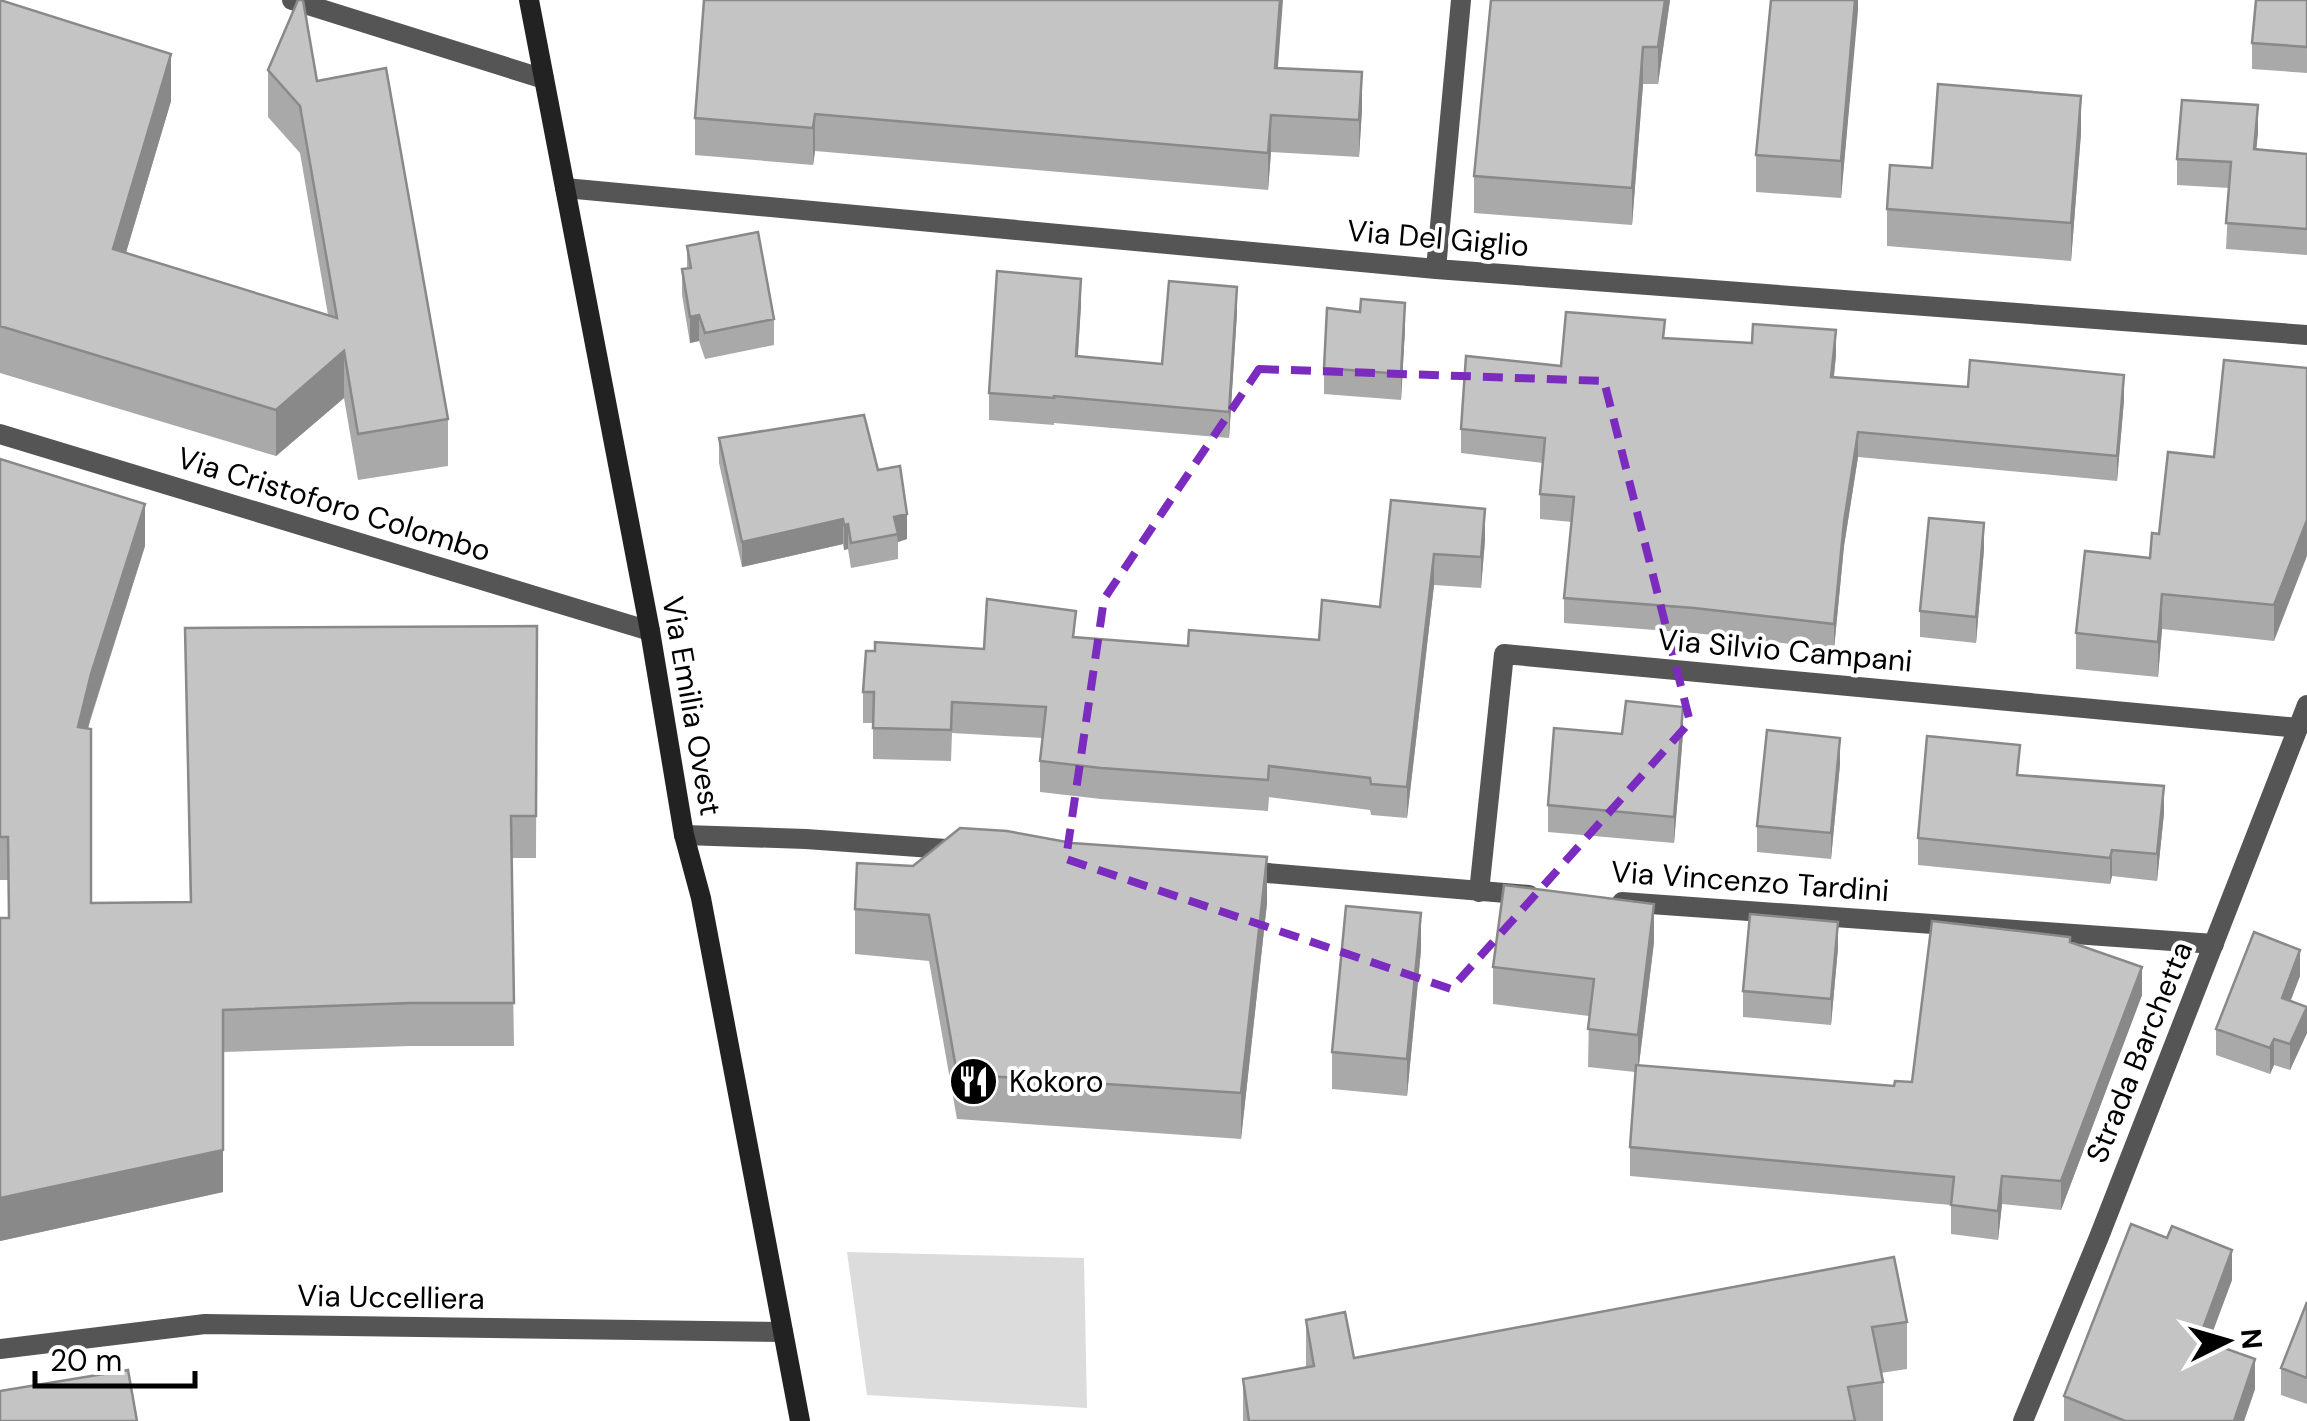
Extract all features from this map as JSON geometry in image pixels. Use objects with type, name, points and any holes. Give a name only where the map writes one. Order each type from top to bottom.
[{"type":"main road","name":"Via Emilia Ovest","points":[[529,0],[650,630],[684,835],[701,898],[800,1421]]},
{"type":"street","points":[[292,0],[544,79]]},
{"type":"street","points":[[1436,269],[1461,0]]},
{"type":"street","name":"Via Del Giglio","points":[[564,188],[1436,269],[2307,336]]},
{"type":"street","name":"Via Cristoforo Colombo","points":[[0,434],[650,630]]},
{"type":"street","name":"Via Silvio Campani","points":[[1479,892],[1504,654],[2298,728]]},
{"type":"street","name":"Strada Barchetta","points":[[2023,1421],[2307,705]]},
{"type":"street","points":[[684,835],[981,852]]},
{"type":"street","points":[[1214,869],[1558,897]]},
{"type":"street","name":"Via Vincenzo Tardini","points":[[1598,900],[2214,944]]},
{"type":"street","name":"Via Uccelliera","points":[[0,1349],[204,1324],[783,1332]]},
{"type":"highlighted area","points":[[1259,369],[1604,381],[1690,722],[1451,989],[1066,859],[1104,599]]},
{"type":"shaded area","points":[[847,1252],[1084,1258],[1087,1408],[867,1395]]},
{"type":"building","points":[[0,0],[171,54],[113,249],[337,318],[300,106],[268,70],[298,0],[303,0],[317,81],[386,68],[448,419],[358,434],[344,351],[276,410],[0,326]]},
{"type":"building","points":[[704,0],[1280,0],[1275,68],[1362,72],[1359,120],[1271,115],[1268,153],[815,114],[813,128],[695,118]]},
{"type":"building","points":[[1491,0],[1665,0],[1658,47],[1643,47],[1632,188],[1474,176]]},
{"type":"building","points":[[1771,0],[1855,0],[1841,161],[1756,155]]},
{"type":"building","points":[[2256,0],[2307,0],[2307,47],[2252,43]]},
{"type":"building","points":[[1938,84],[2081,96],[2071,223],[1887,209],[1890,165],[1932,168]]},
{"type":"building","points":[[2182,100],[2258,105],[2254,149],[2307,154],[2307,229],[2226,223],[2231,162],[2177,159]]},
{"type":"building","points":[[758,232],[774,319],[705,333],[699,315],[690,317],[682,269],[691,268],[687,246]]},
{"type":"building","points":[[997,271],[1081,279],[1076,356],[1162,364],[1169,281],[1237,287],[1229,412],[989,393]]},
{"type":"building","points":[[1361,299],[1405,303],[1401,374],[1324,368],[1327,308],[1360,312]]},
{"type":"building","points":[[1566,312],[1665,320],[1663,338],[1752,343],[1753,324],[1836,330],[1831,377],[1968,387],[1970,360],[2124,375],[2117,456],[1858,432],[1834,624],[1564,598],[1574,497],[1540,494],[1545,438],[1461,429],[1466,356],[1561,366]]},
{"type":"building","points":[[2224,360],[2307,368],[2307,520],[2274,605],[2162,594],[2158,642],[2076,633],[2085,551],[2150,558],[2152,533],[2159,534],[2168,452],[2214,457]]},
{"type":"building","points":[[864,415],[878,470],[900,466],[907,514],[894,517],[898,534],[851,543],[848,524],[844,525],[843,519],[742,542],[719,438]]},
{"type":"building","points":[[0,459],[145,504],[78,727],[91,729],[91,903],[191,902],[185,628],[537,626],[536,816],[511,816],[514,1003],[223,1010],[223,1150],[0,1198],[0,918],[9,918],[8,837],[0,837]]},
{"type":"building","points":[[1391,500],[1485,509],[1481,557],[1434,554],[1407,787],[1371,784],[1370,778],[1269,766],[1268,780],[1040,761],[1046,707],[952,702],[951,730],[873,728],[874,692],[863,692],[866,651],[875,651],[875,642],[984,649],[987,599],[1076,611],[1073,637],[1188,646],[1189,630],[1319,640],[1322,600],[1380,607]]},
{"type":"building","points":[[1929,518],[1984,523],[1976,617],[1920,611]]},
{"type":"building","points":[[1626,701],[1683,707],[1674,817],[1548,805],[1554,728],[1622,734]]},
{"type":"building","points":[[1767,730],[1840,738],[1831,833],[1757,826]]},
{"type":"building","points":[[1927,736],[2020,745],[2017,775],[2164,786],[2157,854],[2112,850],[2110,858],[1918,838]]},
{"type":"building","points":[[960,828],[1007,831],[1072,843],[1267,857],[1241,1093],[957,1074],[929,915],[855,909],[857,863],[913,866]]},
{"type":"building","points":[[1504,885],[1654,904],[1638,1035],[1588,1029],[1594,979],[1493,967]]},
{"type":"building","points":[[1346,906],[1421,913],[1407,1059],[1332,1052]]},
{"type":"building","points":[[1750,914],[1838,922],[1831,999],[1743,991]]},
{"type":"building","points":[[1932,921],[2070,937],[2070,942],[2142,967],[2061,1181],[2002,1176],[1998,1211],[1951,1205],[1954,1177],[1630,1147],[1636,1065],[1894,1086],[1895,1081],[1912,1082]]},
{"type":"building","points":[[2254,932],[2300,950],[2282,998],[2307,1007],[2290,1044],[2274,1039],[2270,1048],[2216,1029]]},
{"type":"building","points":[[2131,1224],[2167,1238],[2172,1226],[2232,1250],[2199,1339],[2255,1359],[2234,1421],[2125,1421],[2064,1396]]},
{"type":"building","points":[[1894,1257],[1907,1322],[1872,1327],[1883,1382],[1848,1387],[1855,1421],[1249,1421],[1243,1379],[1314,1366],[1306,1320],[1345,1312],[1354,1358]]},
{"type":"building","points":[[2307,1302],[2307,1378],[2281,1368]]},
{"type":"building","points":[[128,1370],[137,1421],[0,1421],[0,1391]]},
{"type":"place","name":"Kokoro","points":[[974,1081]]}]
